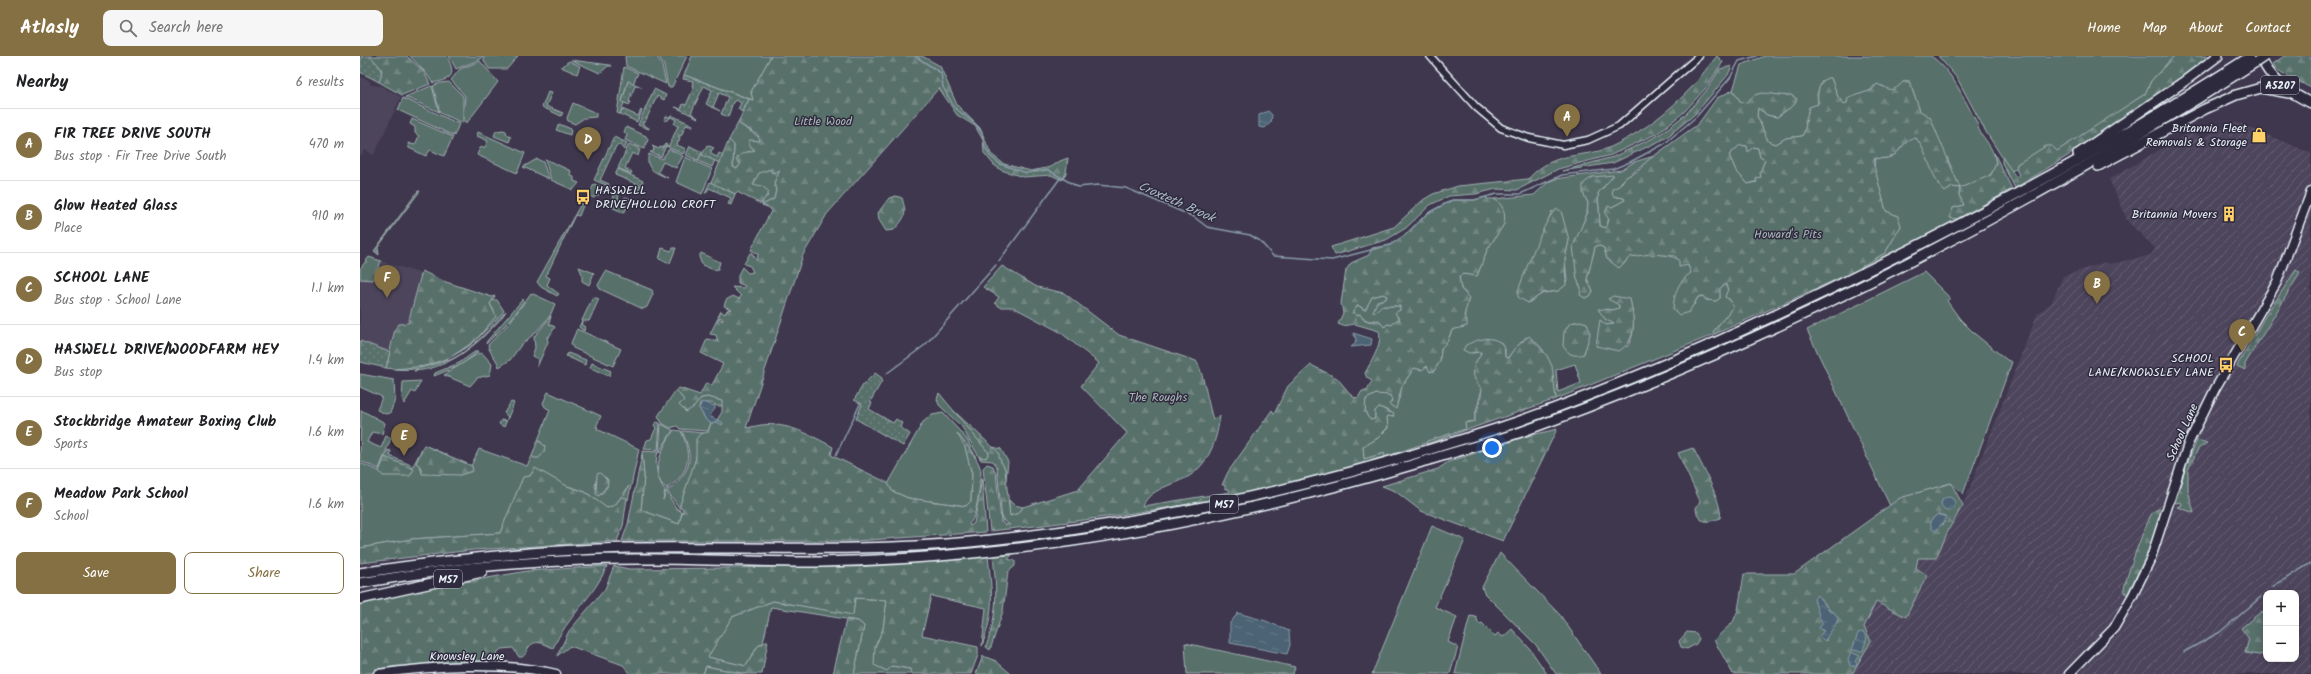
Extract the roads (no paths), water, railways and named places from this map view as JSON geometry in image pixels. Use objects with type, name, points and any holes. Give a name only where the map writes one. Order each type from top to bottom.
[{"type":"highway","points":[[2029,188],[2182,83],[2218,56]]},
{"type":"highway","name":"M57","points":[[360,572],[490,555],[556,551],[635,548],[820,550],[967,542],[1102,526],[1214,506],[1378,465],[1515,423],[1612,385],[1767,320],[1956,227],[2029,188],[2256,58],[2265,56]]},
{"type":"highway","name":"M57","points":[[360,583],[444,571],[536,562],[641,559],[823,562],[971,554],[1118,534],[1220,516],[1372,476],[1518,433],[1624,392],[1770,331],[1968,233],[2046,190],[2256,58]]},
{"type":"highway","name":"A5207","points":[[2256,58],[2272,78],[2289,92],[2311,103]]},
{"type":"highway","points":[[2046,190],[2076,178],[2205,109],[2236,95],[2260,88],[2289,92]]},
{"type":"highway","name":"M57","points":[[360,599],[445,579],[536,562]]},
{"type":"main road","name":"School Lane","points":[[2069,674],[2114,628],[2133,596],[2151,558],[2188,444],[2215,389],[2277,282],[2311,192]]},
{"type":"main road","name":"Knowsley Lane","points":[[378,674],[446,666],[492,667],[556,674]]},
{"type":"street","points":[[1430,56],[1476,107],[1501,128],[1529,138],[1563,145],[1588,140],[1609,131],[1635,114],[1699,56]]},
{"type":"water","points":[[1268,111],[1272,115],[1271,122],[1265,128],[1259,127],[1259,115]]},
{"type":"water","points":[[1353,333],[1372,339],[1371,345],[1351,347],[1355,344],[1356,338]]},
{"type":"water","points":[[702,402],[715,406],[715,409],[709,416],[723,423],[722,425],[716,421],[712,424],[706,420],[699,408]]},
{"type":"water","points":[[1945,497],[1951,497],[1955,501],[1955,507],[1951,511],[1945,511],[1941,507],[1941,501]]},
{"type":"water","points":[[1938,514],[1947,517],[1936,531],[1932,529],[1930,521]]},
{"type":"water","points":[[1817,595],[1838,618],[1836,624],[1825,641],[1819,636],[1824,631],[1819,628],[1823,623],[1821,622],[1814,599]]},
{"type":"water","points":[[1238,613],[1266,621],[1289,631],[1290,645],[1287,654],[1230,643],[1230,623]]},
{"type":"water","points":[[1863,632],[1867,637],[1863,651],[1852,650],[1858,633]]},
{"type":"water","points":[[1851,652],[1860,656],[1855,661],[1857,664],[1855,666],[1850,666],[1848,659]]},
{"type":"waterway","name":"Croxteth Brook","points":[[915,56],[941,73],[943,87],[954,107],[977,126],[982,133],[985,147],[990,156],[1000,164],[1026,173],[1048,170],[1078,187],[1098,185],[1126,188],[1194,217],[1207,227],[1250,235],[1260,241],[1273,256],[1332,260],[1390,245],[1405,235],[1428,213],[1452,200],[1474,200],[1497,194],[1520,194],[1562,175],[1613,169],[1630,162],[1664,144],[1696,117],[1730,78],[1739,61],[1757,56]]},
{"type":"waterway","points":[[999,261],[1061,177]]},
{"type":"waterway","points":[[886,374],[925,345],[996,265]]},
{"type":"waterway","points":[[836,455],[860,404]]},
{"type":"waterway","points":[[2272,587],[2311,563]]},
{"type":"waterway","points":[[2184,652],[2220,632],[2261,597]]},
{"type":"place","name":"Britannia Fleet Removals & Storage","points":[[2259,135]]},
{"type":"place","name":"FIR TREE DRIVE SOUTH","points":[[1567,137]]},
{"type":"place","name":"HASWELL DRIVE/WOODFARM HEY","points":[[588,160]]},
{"type":"place","name":"HASWELL DRIVE/HOLLOW CROFT","points":[[583,197]]},
{"type":"place","name":"Britannia Movers","points":[[2229,214]]},
{"type":"place","name":"Meadow Park School","points":[[387,298]]},
{"type":"place","name":"Glow Heated Glass","points":[[2097,304]]},
{"type":"place","name":"SCHOOL LANE","points":[[2242,352]]},
{"type":"place","name":"SCHOOL LANE/KNOWSLEY LANE","points":[[2226,365]]},
{"type":"place","name":"Stockbridge Amateur Boxing Club","points":[[404,456]]},
{"type":"park label","name":"Little Wood","points":[[823,121]]},
{"type":"park label","name":"Howard's Pits","points":[[1788,234]]},
{"type":"park label","name":"The Roughs","points":[[1158,397]]}]
